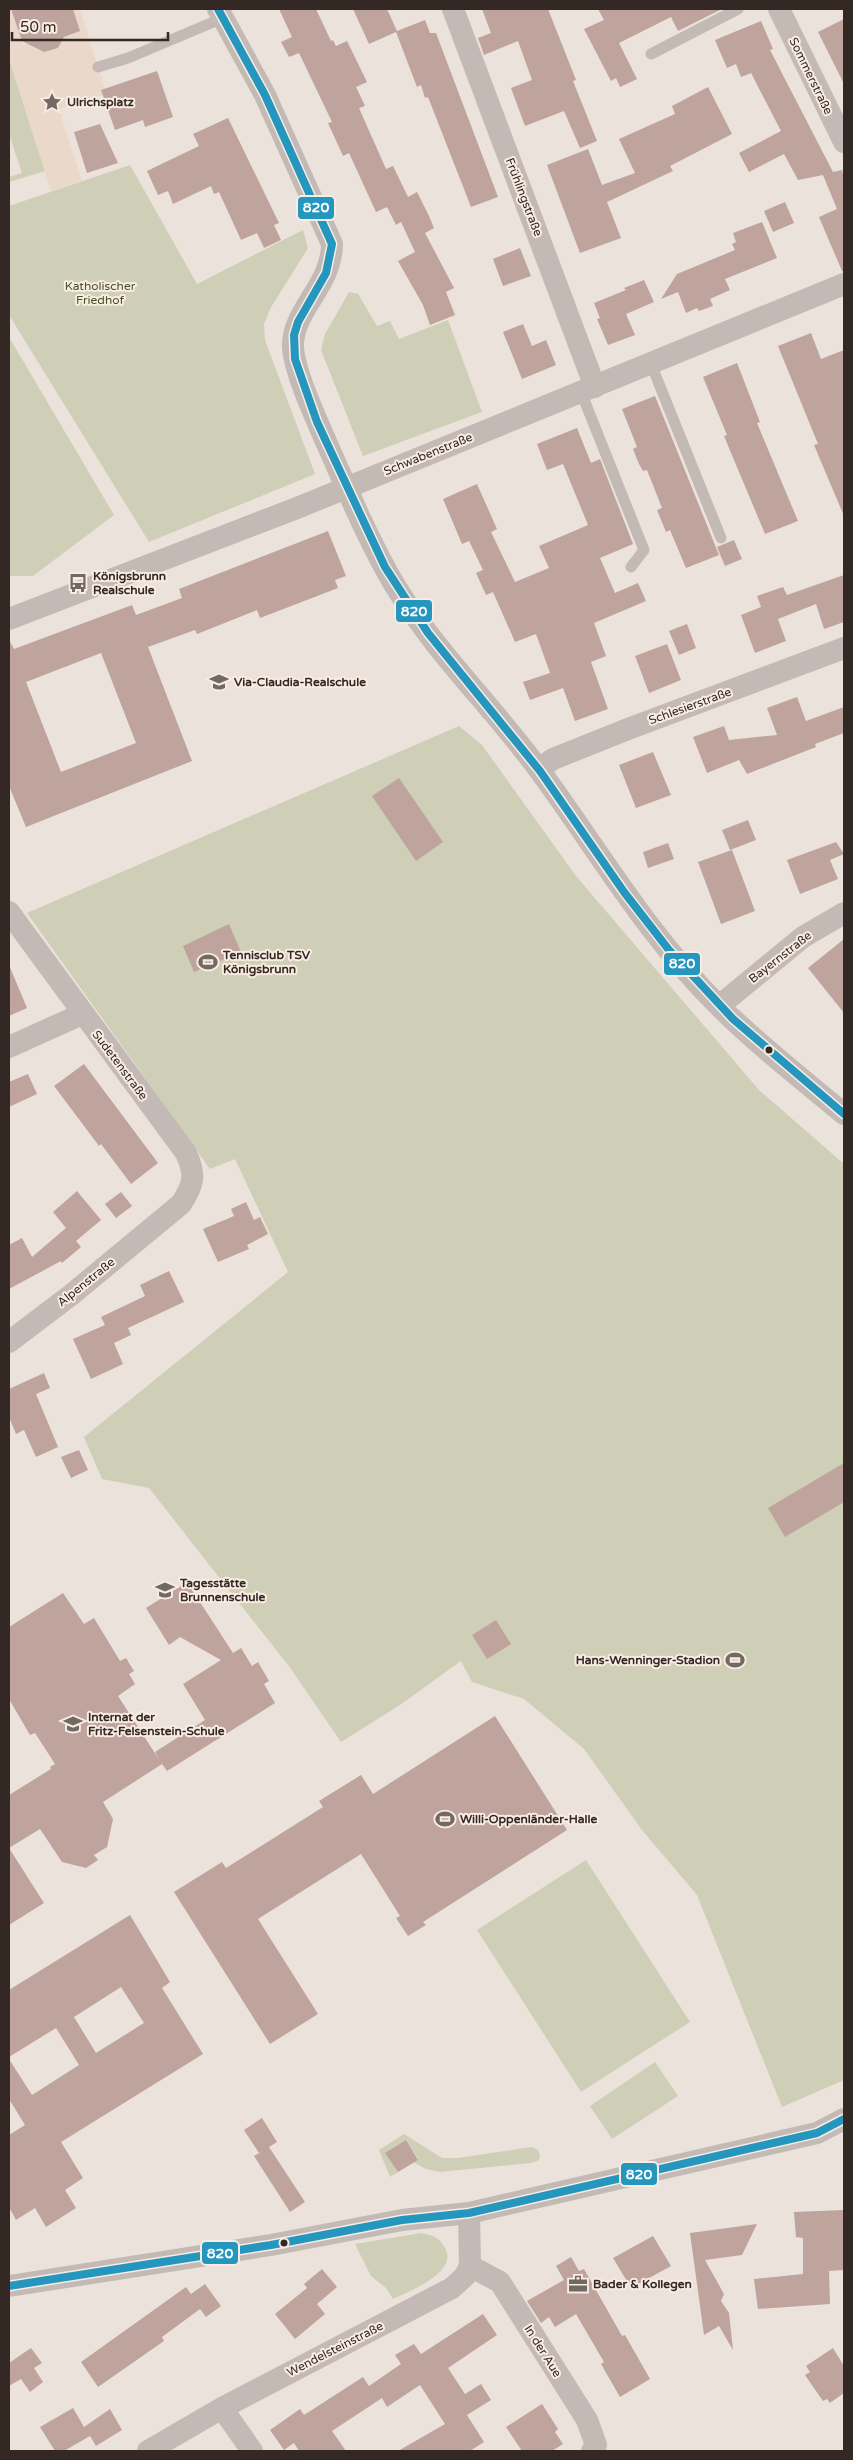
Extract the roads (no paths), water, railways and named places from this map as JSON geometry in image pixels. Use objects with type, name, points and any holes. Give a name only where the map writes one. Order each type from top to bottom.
[{"type":"street","name":"Frühlingstraße","points":[[453,9],[588,389]]},
{"type":"street","name":"Sommerstraße","points":[[779,9],[844,142]]},
{"type":"street","points":[[221,14],[265,95],[332,244],[332,255],[327,274],[300,319],[293,346],[312,406],[347,487],[395,585],[445,656],[539,769],[660,940],[718,1006],[844,1114]]},
{"type":"street","name":"Schwabenstraße","points":[[9,619],[347,487],[844,284]]},
{"type":"street","name":"Schlesierstraße","points":[[539,769],[553,759],[844,648]]},
{"type":"street","name":"Sudetenstraße","points":[[9,912],[82,1014],[186,1153],[193,1169],[191,1188],[181,1204],[162,1220]]},
{"type":"street","name":"Bayernstraße","points":[[718,1006],[803,937],[844,913]]},
{"type":"street","points":[[9,1047],[82,1014]]},
{"type":"street","name":"Alpenstraße","points":[[9,1342],[71,1295],[162,1220]]},
{"type":"street","points":[[9,2286],[271,2246],[402,2220],[469,2213],[817,2133],[844,2119]]},
{"type":"street","points":[[469,2213],[470,2266]]},
{"type":"street","name":"Wendelsteinstraße","points":[[148,2451],[222,2408],[452,2288],[465,2276],[470,2266]]},
{"type":"street","name":"In der Aue","points":[[470,2266],[500,2282],[587,2420],[596,2445],[592,2451]]},
{"type":"street","points":[[222,2408],[252,2451]]},
{"type":"lane","points":[[651,54],[738,9]]},
{"type":"lane","points":[[98,67],[128,58],[221,14]]},
{"type":"lane","points":[[651,364],[722,538]]},
{"type":"lane","points":[[588,389],[644,550],[630,567]]},
{"type":"place","name":"Ulrichsplatz","points":[[52,102]]},
{"type":"place","name":"Königsbrunn Realschule","points":[[78,583]]},
{"type":"place","name":"Via-Claudia-Realschule","points":[[219,682]]},
{"type":"place","name":"Tennisclub TSV Königsbrunn","points":[[208,962]]},
{"type":"place","name":"Tagesstätte Brunnenschule","points":[[165,1590]]},
{"type":"place","name":"Hans-Wenninger-Stadion","points":[[735,1660]]},
{"type":"place","name":"Internat der Fritz-Felsenstein-Schule","points":[[73,1724]]},
{"type":"place","name":"Willi-Oppenländer-Halle","points":[[445,1819]]},
{"type":"place","name":"Bader & Kollegen","points":[[578,2284]]},
{"type":"park label","name":"Katholischer Friedhof","points":[[100,293]]}]
